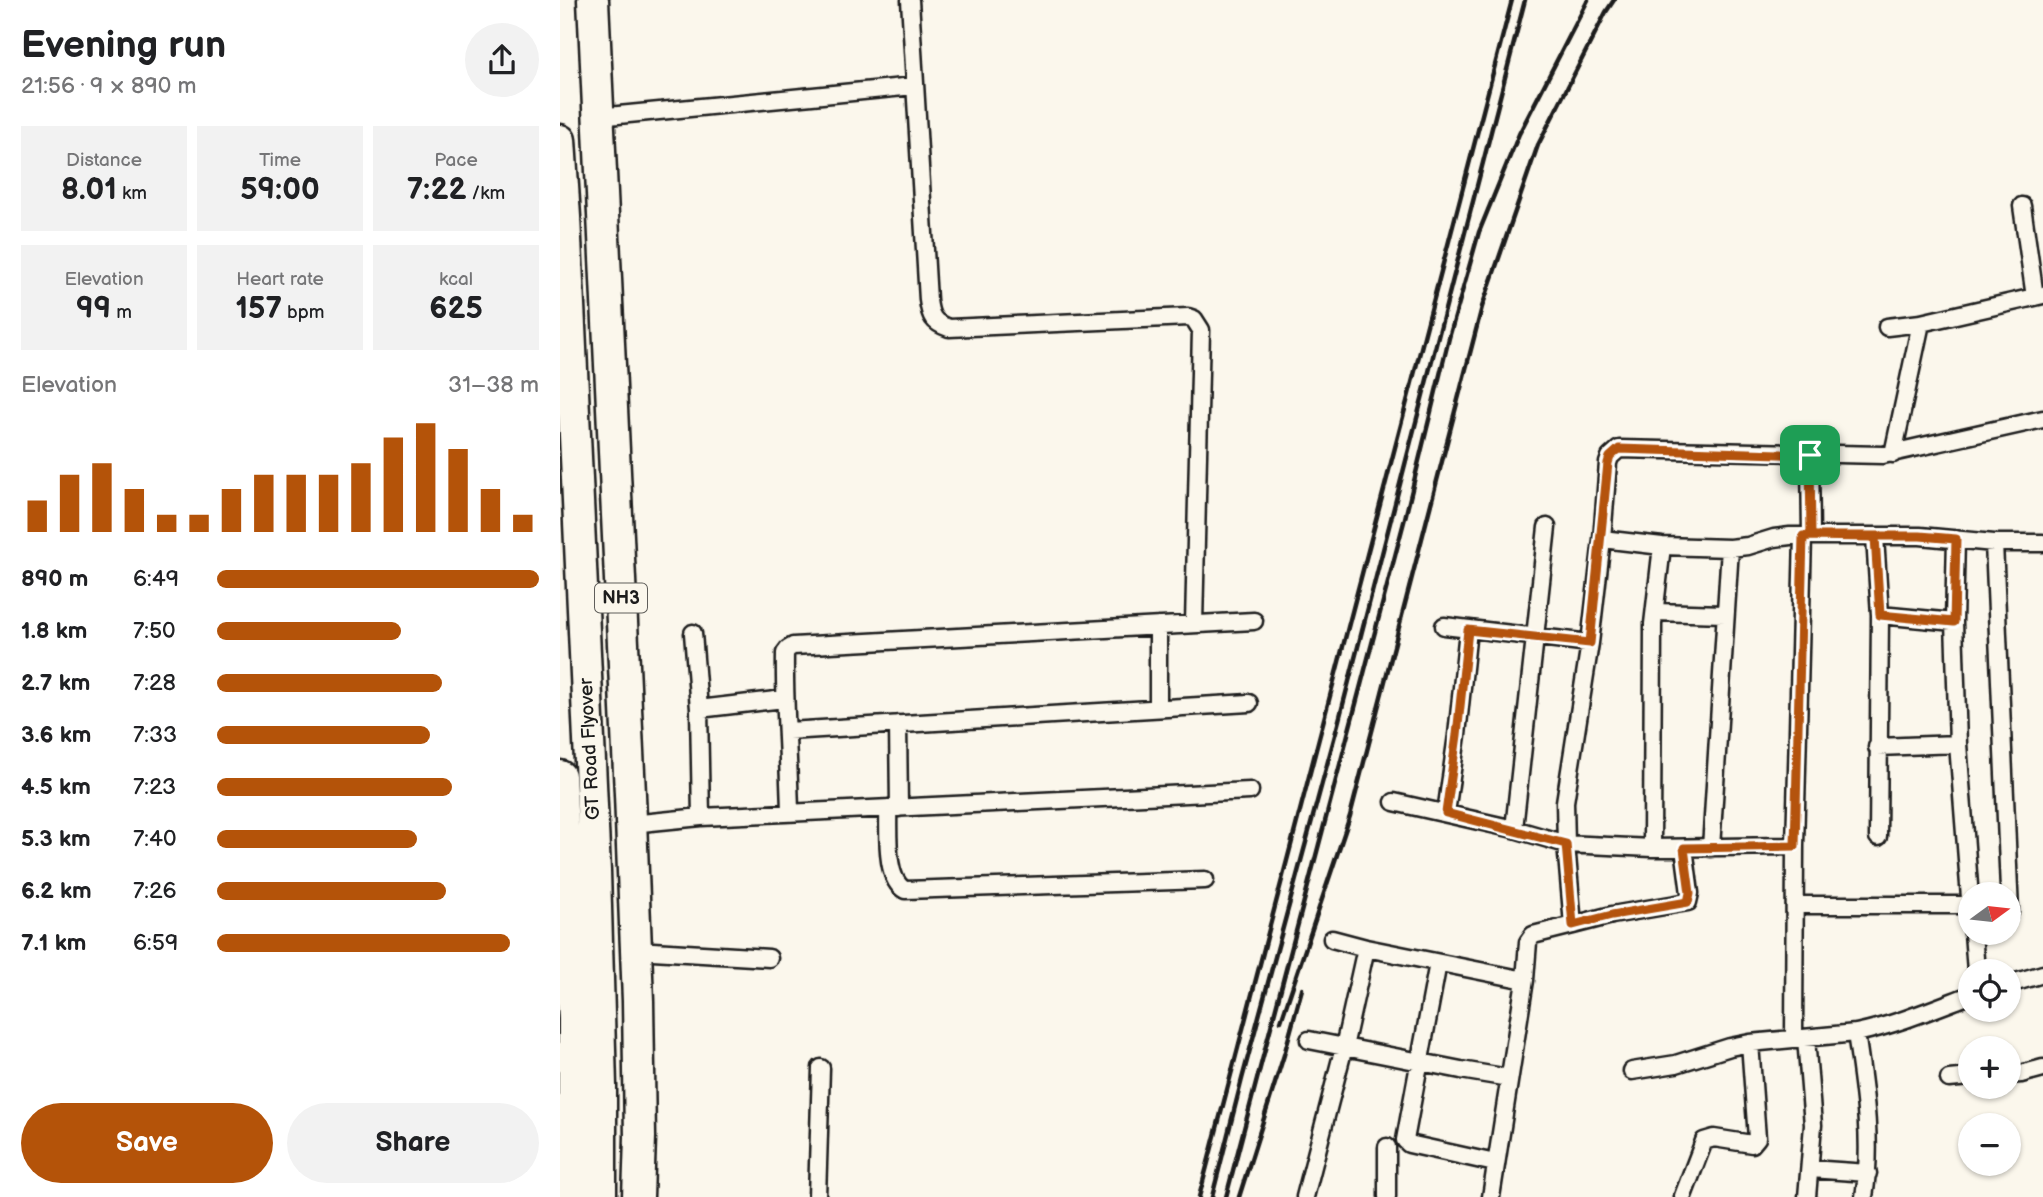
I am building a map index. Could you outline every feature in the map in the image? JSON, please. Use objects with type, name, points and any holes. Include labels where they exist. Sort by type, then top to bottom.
[{"type":"highway","name":"NH3","points":[[593,0],[636,950],[640,1137],[638,1197]]},
{"type":"highway","name":"GT Road Flyover","points":[[560,140],[596,871],[601,1197]]},
{"type":"highway","points":[[565,217],[608,315]]},
{"type":"highway","name":"GT Road Flyover","points":[[560,776],[574,1019],[574,1197]]},
{"type":"street","points":[[910,0],[928,300],[930,314],[936,323],[949,328],[1188,317],[1199,325],[1194,624]]},
{"type":"street","points":[[598,117],[914,86]]},
{"type":"street","points":[[1887,327],[1921,323],[2039,296],[2022,206]]},
{"type":"street","points":[[1893,454],[1921,323]]},
{"type":"street","points":[[1573,925],[1565,803],[1590,643],[1610,457],[1619,449],[1810,455],[1893,454],[2043,419]]},
{"type":"street","points":[[1807,1197],[1813,1125],[1800,1038],[1795,846],[1810,455]]},
{"type":"street","points":[[1514,829],[1547,527]]},
{"type":"street","points":[[1602,539],[1662,546],[1730,548],[1748,547],[1774,538],[1807,536],[1920,536],[1994,543],[2043,543]]},
{"type":"street","points":[[1875,537],[1880,615],[1878,837]]},
{"type":"street","points":[[1956,539],[1954,622],[1958,744],[1969,882]]},
{"type":"street","points":[[1994,543],[2009,882]]},
{"type":"street","points":[[1651,848],[1655,611],[1662,546]]},
{"type":"street","points":[[1711,848],[1730,548]]},
{"type":"street","points":[[1655,611],[1725,614]]},
{"type":"street","points":[[1880,615],[1954,622]]},
{"type":"street","points":[[790,813],[788,732],[784,699],[785,653],[793,646],[1254,621]]},
{"type":"street","points":[[1158,626],[1158,708]]},
{"type":"street","points":[[1444,626],[1590,643]]},
{"type":"street","points":[[1446,813],[1468,630]]},
{"type":"street","points":[[693,633],[699,709],[701,817]]},
{"type":"street","points":[[699,709],[784,699]]},
{"type":"street","points":[[788,732],[1249,703]]},
{"type":"street","points":[[898,724],[892,874],[898,887],[905,890],[1205,880]]},
{"type":"street","points":[[1877,747],[1958,744]]},
{"type":"street","points":[[631,824],[701,817],[1250,791]]},
{"type":"street","points":[[1394,802],[1514,829],[1566,844],[1651,848],[1795,846]]},
{"type":"street","points":[[1490,1197],[1530,937],[1612,915],[1688,902],[1690,893],[1684,848]]},
{"type":"street","points":[[1796,905],[1958,905]]},
{"type":"street","points":[[1332,939],[1525,980]]},
{"type":"street","points":[[1305,1197],[1344,1047],[1366,948]]},
{"type":"street","points":[[636,950],[769,958]]},
{"type":"street","points":[[1438,963],[1405,1140],[1409,1144],[1495,1163]]},
{"type":"street","points":[[2021,980],[2043,974]]},
{"type":"street","points":[[1632,1071],[1676,1064],[1750,1043],[1856,1033],[1892,1025],[1958,1000]]},
{"type":"street","points":[[1856,1033],[1868,1129],[1868,1173],[1864,1197]]},
{"type":"street","points":[[1309,1040],[1509,1078]]},
{"type":"street","points":[[1683,1196],[1704,1141],[1714,1138],[1752,1144],[1756,1141],[1750,1043]]},
{"type":"street","points":[[817,1197],[821,1068]]},
{"type":"street","points":[[2021,1074],[2043,1068]]},
{"type":"street","points":[[1949,1079],[1958,1078]]},
{"type":"street","points":[[1387,1147],[1387,1197]]},
{"type":"street","points":[[1810,1169],[1868,1173]]},
{"type":"railway","points":[[1199,1197],[1512,0]]},
{"type":"railway","points":[[1212,1197],[1338,724],[1525,0]]},
{"type":"railway","points":[[1226,1197],[1405,518],[1449,338],[1479,232],[1519,134],[1588,0]]},
{"type":"railway","points":[[1281,1021],[1350,816],[1482,307],[1538,145],[1614,0]]},
{"type":"railway","points":[[1239,1197],[1302,989]]},
{"type":"route","points":[[1619,449],[1810,455],[1811,536],[1920,536],[1956,539],[1954,622],[1880,615],[1875,537],[1803,536],[1795,846],[1684,848],[1690,893],[1688,902],[1612,915],[1573,925],[1566,844],[1446,813],[1468,630],[1590,643],[1608,463],[1610,457],[1619,449]]}]
